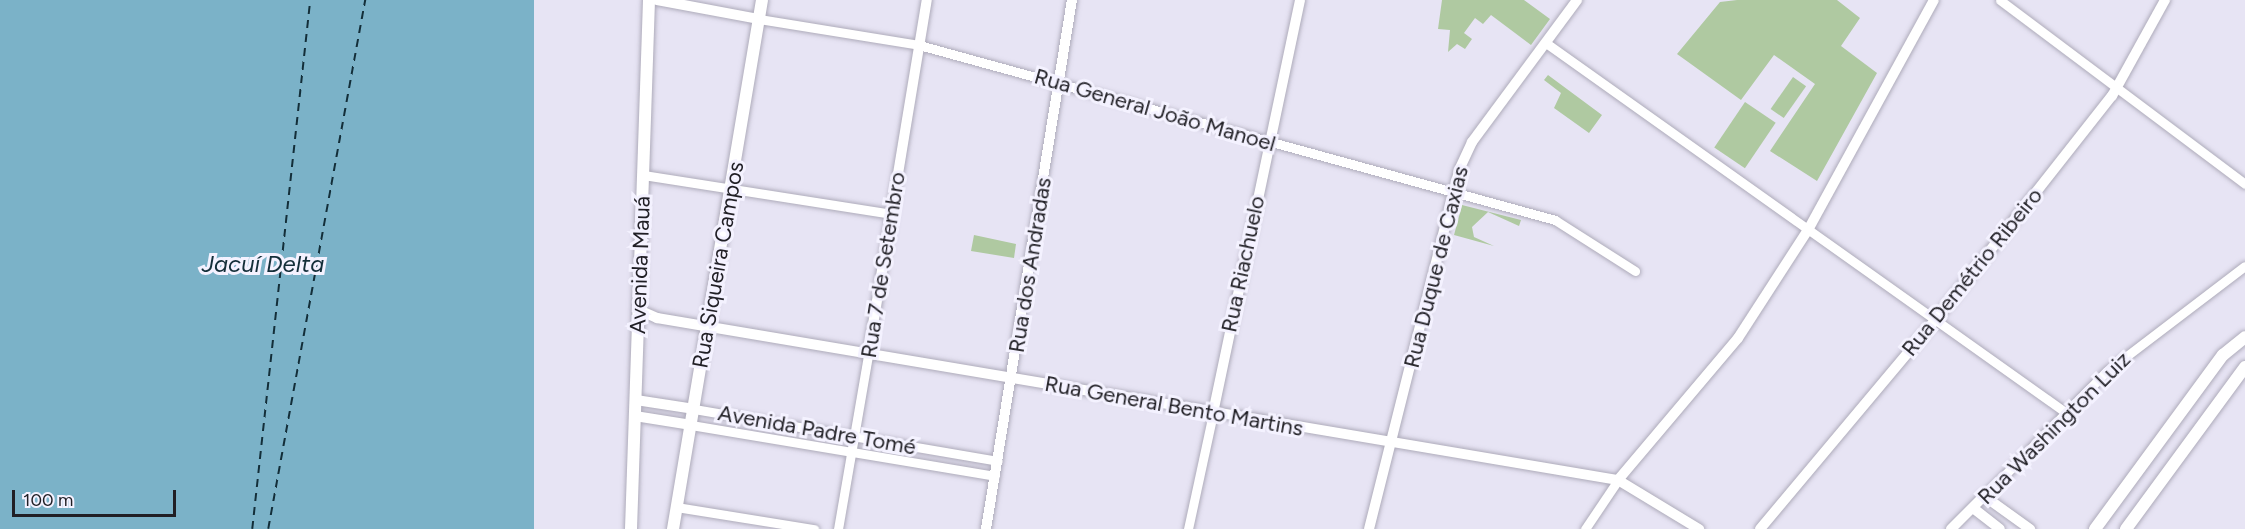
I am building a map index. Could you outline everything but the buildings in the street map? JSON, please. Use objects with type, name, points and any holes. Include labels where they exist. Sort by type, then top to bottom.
[{"type":"main road","name":"Avenida Mauá","points":[[631,529],[649,0]]},
{"type":"main road","name":"Rua Siqueira Campos","points":[[673,529],[762,0]]},
{"type":"main road","points":[[2095,529],[2223,355],[2245,337]]},
{"type":"main road","points":[[2126,529],[2245,367]]},
{"type":"street","name":"Rua General João Manoel","points":[[657,0],[920,45],[1059,81],[1269,142],[1555,220],[1635,272]]},
{"type":"street","name":"Rua 7 de Setembro","points":[[838,529],[927,0]]},
{"type":"street","name":"Rua dos Andradas","points":[[986,529],[1072,0]]},
{"type":"street","name":"Rua Riachuelo","points":[[1188,529],[1300,0]]},
{"type":"street","name":"Rua Duque de Caxias","points":[[1369,529],[1453,193],[1472,142],[1577,0]]},
{"type":"street","points":[[1585,529],[1650,436],[1718,369],[1808,230],[1934,0]]},
{"type":"street","points":[[2000,0],[2245,184]]},
{"type":"street","name":"Rua Demétrio Ribeiro","points":[[1760,529],[1936,318],[2118,87],[2165,0]]},
{"type":"street","points":[[1546,43],[1808,230],[1936,318],[2065,412]]},
{"type":"street","points":[[643,175],[891,214]]},
{"type":"street","name":"Rua Washington Luiz","points":[[1951,529],[2065,412],[2128,353],[2245,266]]},
{"type":"street","name":"Rua General Bento Martins","points":[[639,310],[708,326],[868,355],[1618,480],[1699,529]]},
{"type":"street","name":"Avenida Padre Tomé","points":[[636,399],[998,461]]},
{"type":"street","name":"Avenida Padre Tomé","points":[[635,416],[995,476]]},
{"type":"street","points":[[749,434],[751,418]]},
{"type":"street","points":[[783,440],[785,424]]},
{"type":"street","points":[[922,464],[925,448]]},
{"type":"street","points":[[1984,496],[2030,529]]},
{"type":"street","points":[[676,507],[814,529]]},
{"type":"street","points":[[1973,508],[2000,529]]},
{"type":"green space","points":[[1442,0],[1524,0],[1550,19],[1531,45],[1491,15],[1483,24],[1475,18],[1464,33],[1472,39],[1465,49],[1457,44],[1448,52],[1450,30],[1438,29]]},
{"type":"green space","points":[[1837,0],[1860,18],[1841,46],[1877,73],[1817,181],[1770,151],[1815,84],[1774,55],[1741,100],[1677,54],[1720,2]]},
{"type":"green space","points":[[1548,75],[1602,115],[1589,133],[1554,108],[1561,93],[1544,80]]},
{"type":"green space","points":[[1793,77],[1806,86],[1784,118],[1771,109]]},
{"type":"green space","points":[[1745,102],[1776,123],[1745,168],[1714,148]]},
{"type":"green space","points":[[1462,205],[1521,220],[1519,226],[1488,212],[1472,227],[1474,237],[1494,246],[1454,235]]},
{"type":"green space","points":[[974,235],[1016,244],[1014,258],[971,251]]},
{"type":"water","name":"Jacuí Delta","points":[[0,0],[534,0],[534,529],[0,529]]},
{"type":"ferry route","points":[[252,529],[310,0]]},
{"type":"ferry route","points":[[268,529],[365,0]]}]
